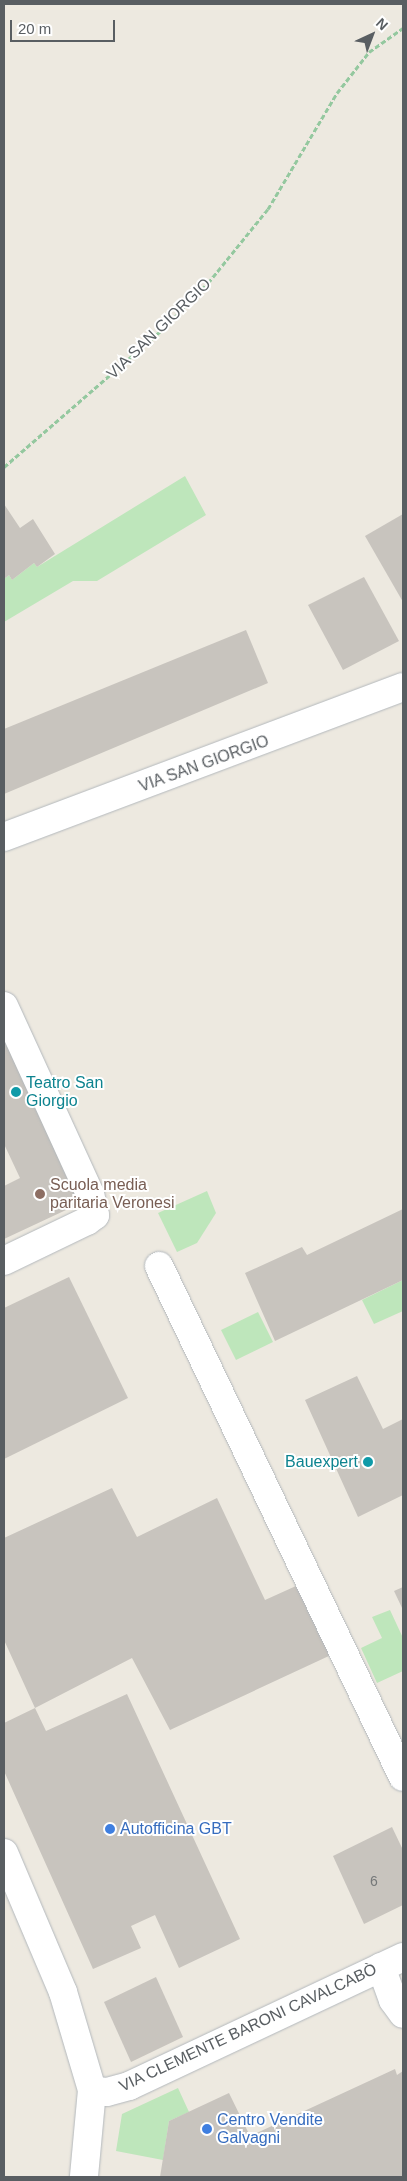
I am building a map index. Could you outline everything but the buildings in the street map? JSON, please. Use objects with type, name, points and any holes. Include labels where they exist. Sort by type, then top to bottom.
[{"type":"street","name":"VIA SAN GIORGIO","points":[[4,837],[403,688]]},
{"type":"street","points":[[4,1006],[90,1194],[95,1215],[87,1221],[4,1261]]},
{"type":"street","points":[[159,1266],[403,1777]]},
{"type":"street","points":[[4,1852],[63,1992],[92,2090],[84,2177]]},
{"type":"street","points":[[392,1962],[393,2000],[403,2014]]},
{"type":"street","name":"VIA CLEMENTE BARONI CAVALCABÒ","points":[[92,2090],[108,2092],[129,2086],[392,1962]]},
{"type":"path","name":"VIA SAN GIORGIO","points":[[4,467],[165,328],[208,283],[268,209],[337,93],[370,52],[403,28]]},
{"type":"green space","points":[[185,476],[206,515],[97,581],[73,581],[4,622],[4,579],[9,575],[12,580],[34,563],[37,567]]},
{"type":"green space","points":[[207,1191],[216,1213],[197,1243],[177,1252],[158,1213]]},
{"type":"green space","points":[[403,1280],[403,1311],[374,1324],[362,1300]]},
{"type":"green space","points":[[258,1312],[273,1342],[236,1360],[221,1330]]},
{"type":"green space","points":[[390,1610],[403,1638],[403,1671],[377,1683],[361,1648],[382,1638],[372,1617]]},
{"type":"green space","points":[[178,2088],[189,2112],[169,2121],[163,2160],[116,2151],[122,2114]]},
{"type":"place","name":"Teatro San Giorgio","points":[[16,1092]]},
{"type":"place","name":"Scuola media paritaria Veronesi","points":[[40,1194]]},
{"type":"place","name":"Bauexpert","points":[[368,1462]]},
{"type":"place","name":"Autofficina GBT","points":[[110,1829]]},
{"type":"place","name":"Centro Vendite Galvagni","points":[[207,2129]]}]
